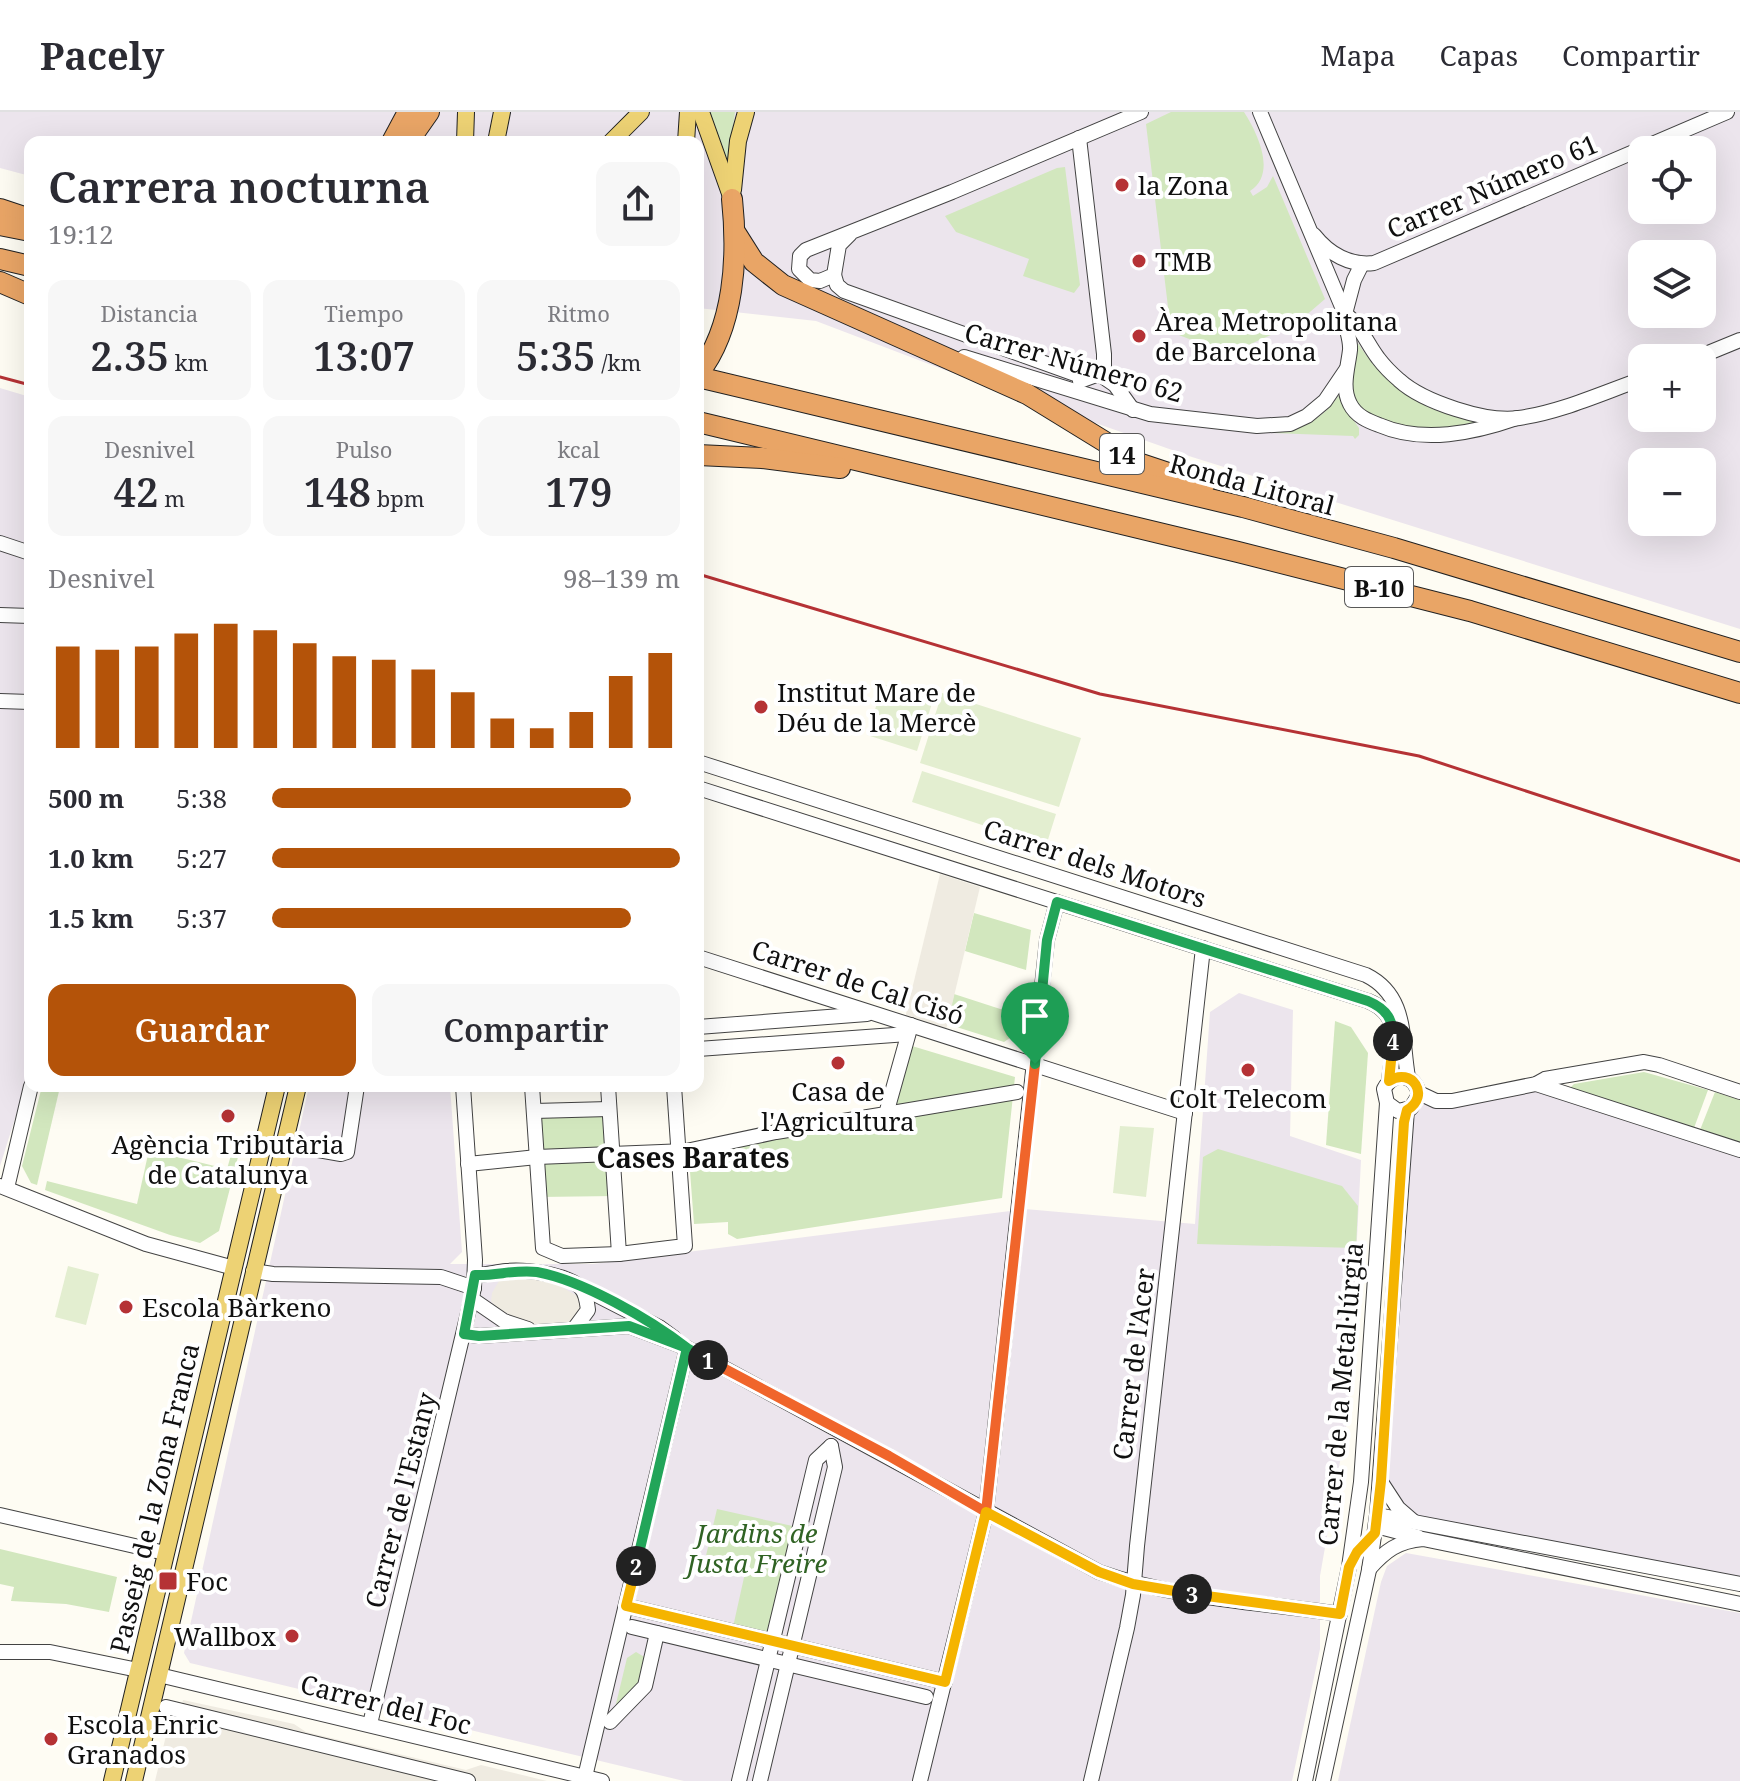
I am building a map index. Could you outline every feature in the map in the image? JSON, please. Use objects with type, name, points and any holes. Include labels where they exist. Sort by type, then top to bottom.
[{"type":"highway","points":[[395,136],[408,112]]},
{"type":"highway","points":[[412,136],[429,112]]},
{"type":"highway","points":[[704,372],[730,293],[735,232],[732,199]]},
{"type":"highway","points":[[0,207],[24,211]]},
{"type":"highway","points":[[0,207],[24,217]]},
{"type":"highway","points":[[0,225],[24,230]]},
{"type":"highway","points":[[735,232],[748,255],[772,278],[867,321]]},
{"type":"highway","points":[[0,259],[24,265]]},
{"type":"highway","points":[[2,282],[24,283]]},
{"type":"highway","points":[[2,282],[24,291]]},
{"type":"highway","name":"14","points":[[867,321],[1027,394],[1141,464],[1394,548]]},
{"type":"highway","name":"Ronda Litoral","points":[[704,377],[1097,471],[1394,548],[1740,652]]},
{"type":"highway","name":"B-10","points":[[704,423],[1470,611],[1740,693]]},
{"type":"highway","points":[[704,455],[821,465],[1013,499]]},
{"type":"highway","points":[[704,466],[722,455]]},
{"type":"main road","points":[[465,136],[466,112]]},
{"type":"main road","points":[[498,136],[502,112]]},
{"type":"main road","points":[[617,136],[641,112]]},
{"type":"main road","points":[[686,136],[688,112]]},
{"type":"main road","points":[[701,112],[732,199]]},
{"type":"main road","points":[[732,199],[738,141],[746,112]]},
{"type":"main road","name":"Passeig de la Zona Franca","points":[[112,1781],[276,1092]]},
{"type":"main road","name":"Passeig de la Zona Franca","points":[[134,1781],[297,1092]]},
{"type":"main road","points":[[234,1268],[253,1271]]},
{"type":"main road","points":[[138,1670],[159,1675]]},
{"type":"street","points":[[834,275],[820,281],[810,280],[799,269],[800,256],[826,241],[850,234],[1141,112]]},
{"type":"street","points":[[1260,112],[1345,314],[1352,319],[1378,359],[1415,392],[1452,407],[1488,416],[1517,418]]},
{"type":"street","name":"Carrer Número 61","points":[[1305,222],[1329,250],[1357,264],[1374,263],[1727,112]]},
{"type":"street","points":[[1074,392],[1075,386],[1104,366],[1079,138]]},
{"type":"street","points":[[850,234],[839,245],[834,261],[837,285],[844,291],[1115,385],[1133,410]]},
{"type":"street","name":"Carrer Número 61","points":[[1345,314],[1354,280],[1362,264]]},
{"type":"street","points":[[1345,314],[1351,347],[1345,388],[1351,406],[1366,420],[1407,434],[1438,436],[1495,426],[1628,384]]},
{"type":"street","name":"Carrer Número 62","points":[[867,321],[917,341],[1133,410],[1242,425],[1290,424],[1316,410],[1346,370]]},
{"type":"street","points":[[1716,350],[1740,340]]},
{"type":"street","points":[[0,543],[24,551]]},
{"type":"street","points":[[0,615],[24,616]]},
{"type":"street","points":[[0,701],[24,702]]},
{"type":"street","name":"Carrer dels Motors","points":[[704,764],[1366,975],[1382,985],[1398,1007],[1408,1077]]},
{"type":"street","name":"Carrer dels Motors","points":[[704,790],[1378,1005],[1389,1015],[1393,1027],[1389,1081]]},
{"type":"street","points":[[920,1781],[986,1512],[1047,940],[1057,902]]},
{"type":"street","name":"Carrer de l'Acer","points":[[1091,1781],[1127,1628],[1133,1584],[1203,948]]},
{"type":"street","name":"Carrer de Cal Cisó","points":[[704,959],[875,1013],[910,1030],[1035,1064],[1185,1113]]},
{"type":"street","points":[[704,1027],[875,1013]]},
{"type":"street","points":[[845,1017],[845,1039]]},
{"type":"street","points":[[769,1023],[769,1044]]},
{"type":"street","points":[[704,1049],[845,1039],[910,1030],[886,1114]]},
{"type":"street","points":[[1419,1093],[1436,1101],[1452,1101],[1536,1084],[1545,1079],[1644,1062],[1740,1092]]},
{"type":"street","points":[[1398,1076],[1408,1077],[1417,1084],[1419,1093],[1415,1105],[1398,1111],[1387,1103],[1384,1089],[1389,1081],[1398,1076]]},
{"type":"street","points":[[1536,1084],[1740,1150]]},
{"type":"street","points":[[29,1092],[4,1187],[146,1244],[234,1268]]},
{"type":"street","points":[[290,1145],[341,1154],[347,1152],[356,1092]]},
{"type":"street","name":"Carrer de l'Estany","points":[[370,1724],[474,1287],[463,1092]]},
{"type":"street","points":[[532,1092],[543,1248],[562,1256],[619,1254],[685,1246],[674,1092]]},
{"type":"street","points":[[608,1092],[619,1254]]},
{"type":"street","points":[[468,1164],[537,1157],[678,1151],[1017,1092]]},
{"type":"street","name":"Carrer de la Metal·lúrgia","points":[[1305,1781],[1349,1567],[1361,1482],[1387,1103]]},
{"type":"street","points":[[534,1111],[609,1109]]},
{"type":"street","name":"Carrer de la Metal·lúrgia","points":[[1323,1781],[1378,1523],[1393,1274],[1407,1110]]},
{"type":"street","points":[[253,1271],[441,1277],[474,1287],[504,1321],[539,1332]]},
{"type":"street","points":[[474,1287],[488,1275],[506,1271],[536,1272],[562,1278],[659,1327],[687,1348]]},
{"type":"street","points":[[574,1329],[588,1310],[581,1287]]},
{"type":"street","points":[[464,1334],[479,1336],[629,1326],[687,1348],[1099,1572],[1133,1584],[1340,1614]]},
{"type":"street","points":[[584,1779],[687,1348]]},
{"type":"street","points":[[739,1781],[816,1460],[831,1446],[835,1467],[760,1781]]},
{"type":"street","points":[[1381,1481],[1398,1508],[1414,1522]]},
{"type":"street","points":[[1361,1482],[1379,1499]]},
{"type":"street","points":[[804,1511],[823,1516]]},
{"type":"street","points":[[0,1515],[165,1553]]},
{"type":"street","points":[[1378,1523],[1414,1522],[1740,1584]]},
{"type":"street","points":[[1349,1567],[1378,1523]]},
{"type":"street","points":[[1378,1523],[1423,1539],[1740,1604]]},
{"type":"street","points":[[1369,1570],[1393,1546],[1423,1539]]},
{"type":"street","points":[[791,1565],[811,1569]]},
{"type":"street","points":[[782,1600],[802,1605]]},
{"type":"street","points":[[626,1606],[945,1682]]},
{"type":"street","points":[[610,1722],[645,1686],[663,1634],[673,1618]]},
{"type":"street","points":[[632,1627],[926,1697]]},
{"type":"street","points":[[716,1647],[721,1629]]},
{"type":"street","points":[[0,1652],[50,1652],[138,1670]]},
{"type":"street","points":[[820,1672],[824,1654]]},
{"type":"street","points":[[875,1685],[879,1667]]},
{"type":"street","name":"Carrer del Foc","points":[[159,1675],[602,1781]]},
{"type":"street","points":[[760,1692],[780,1697]]},
{"type":"street","name":"Carrer del Foc","points":[[166,1707],[468,1781]]},
{"type":"street","points":[[748,1740],[769,1745]]},
{"type":"shaded area","points":[[0,112],[1740,112],[1740,629],[1192,457],[816,321],[704,309],[704,136],[24,136],[24,174],[0,168]]},
{"type":"shaded area","points":[[0,388],[24,395],[24,1090],[0,1166]]},
{"type":"shaded area","points":[[940,874],[980,887],[946,1030],[905,1018]]},
{"type":"shaded area","points":[[1239,993],[1293,1010],[1290,1136],[1361,1160],[1348,1416],[1320,1576],[1320,1649],[1292,1781],[684,1781],[190,1663],[184,1653],[308,1092],[450,1092],[462,1252],[450,1264],[593,1264],[1025,1209],[1195,1224],[1210,1012]]},
{"type":"shaded area","points":[[1536,1084],[1740,1154],[1740,1584],[1414,1522],[1381,1481],[1415,1105]]},
{"type":"shaded area","points":[[520,1277],[553,1282],[579,1297],[584,1308],[575,1321],[561,1324],[534,1324],[513,1317],[495,1306],[491,1301],[492,1293],[499,1281]]},
{"type":"shaded area","points":[[1406,1553],[1740,1613],[1740,1781],[1338,1781],[1381,1582],[1387,1566]]},
{"type":"shaded area","points":[[183,1700],[294,1724],[306,1732],[466,1770],[481,1765],[547,1781],[155,1781],[172,1711],[180,1712]]},
{"type":"green space","points":[[707,112],[735,112],[729,161],[726,162]]},
{"type":"green space","points":[[1171,112],[1244,112],[1255,131],[1264,164],[1258,184],[1250,191],[1253,196],[1267,187],[1273,176],[1325,299],[1296,324],[1228,354],[1171,332],[1146,124]]},
{"type":"green space","points":[[1065,167],[1080,285],[1074,293],[1023,276],[1029,259],[956,232],[945,216],[1057,168]]},
{"type":"green space","points":[[1358,343],[1383,375],[1403,392],[1426,406],[1479,424],[1411,430],[1392,425],[1364,410],[1352,395],[1350,386]]},
{"type":"green space","points":[[1341,392],[1347,411],[1359,428],[1355,439],[1353,436],[1272,433],[1303,425],[1319,417]]},
{"type":"green space","points":[[883,684],[933,700],[917,751],[867,735]]},
{"type":"green space","points":[[942,693],[1081,738],[1059,807],[920,763]]},
{"type":"green space","points":[[922,771],[1056,814],[1046,846],[912,802]]},
{"type":"green space","points":[[974,913],[1031,930],[1026,970],[965,951]]},
{"type":"green space","points":[[954,994],[1022,1016],[1020,1031],[1004,1042],[947,1024]]},
{"type":"green space","points":[[1335,1021],[1351,1027],[1368,1053],[1361,1154],[1326,1145]]},
{"type":"green space","points":[[912,1046],[1015,1077],[1002,1198],[737,1239],[728,1234],[728,1222],[694,1224],[688,1145],[881,1110],[879,1092],[892,1090]]},
{"type":"green space","points":[[1644,1072],[1708,1090],[1694,1128],[1570,1088],[1574,1084]]},
{"type":"green space","points":[[40,1092],[59,1092],[37,1185],[31,1183],[22,1166]]},
{"type":"green space","points":[[1715,1092],[1740,1100],[1740,1143],[1700,1130]]},
{"type":"green space","points":[[609,1113],[615,1196],[540,1197],[534,1117]]},
{"type":"green space","points":[[1120,1126],[1154,1128],[1146,1197],[1113,1193]]},
{"type":"green space","points":[[1218,1149],[1342,1186],[1358,1206],[1356,1248],[1197,1244],[1203,1157]]},
{"type":"green space","points":[[149,1150],[227,1169],[231,1155],[238,1157],[219,1231],[200,1243],[45,1190],[47,1181],[137,1204]]},
{"type":"green space","points":[[68,1266],[99,1274],[86,1325],[55,1317]]},
{"type":"green space","name":"Jardins de Justa Freire","points":[[717,1509],[797,1527],[771,1636],[733,1627],[745,1573],[704,1564]]},
{"type":"green space","points":[[0,1549],[117,1577],[109,1612],[66,1604],[11,1601],[14,1587],[0,1584]]},
{"type":"green space","points":[[636,1652],[646,1658],[643,1682],[615,1708],[627,1658]]},
{"type":"railway","points":[[0,377],[24,383]]},
{"type":"railway","points":[[704,576],[1100,694],[1419,756],[1740,861]]},
{"type":"place","name":"la Zona","points":[[1122,185]]},
{"type":"place","name":"TMB","points":[[1139,261]]},
{"type":"place","name":"Àrea Metropolitana de Barcelona","points":[[1139,336]]},
{"type":"place","name":"Institut Mare de Déu de la Mercè","points":[[761,707]]},
{"type":"place","name":"Casa de l'Agricultura","points":[[838,1063]]},
{"type":"place","name":"Colt Telecom","points":[[1248,1070]]},
{"type":"place","name":"Agència Tributària de Catalunya","points":[[228,1116]]},
{"type":"place","name":"Escola Bàrkeno","points":[[126,1307]]},
{"type":"place","name":"Foc","points":[[168,1581]]},
{"type":"place","name":"Wallbox","points":[[292,1636]]},
{"type":"place","name":"Escola Enric Granados","points":[[51,1739]]},
{"type":"district","name":"Cases Barates","points":[[693,1157]]},
{"type":"route","points":[[1035,1064],[986,1512],[889,1456],[687,1348],[629,1326],[479,1336],[464,1334],[475,1275],[506,1271],[536,1272],[562,1278],[659,1327],[687,1348],[626,1606],[945,1682],[986,1512],[1099,1572],[1133,1584],[1340,1614],[1349,1567],[1357,1552],[1375,1533],[1404,1122],[1407,1110],[1415,1105],[1419,1095],[1417,1084],[1408,1077],[1398,1076],[1389,1081],[1393,1035],[1389,1015],[1368,1001],[1057,902],[1047,940],[1035,1064]]}]
